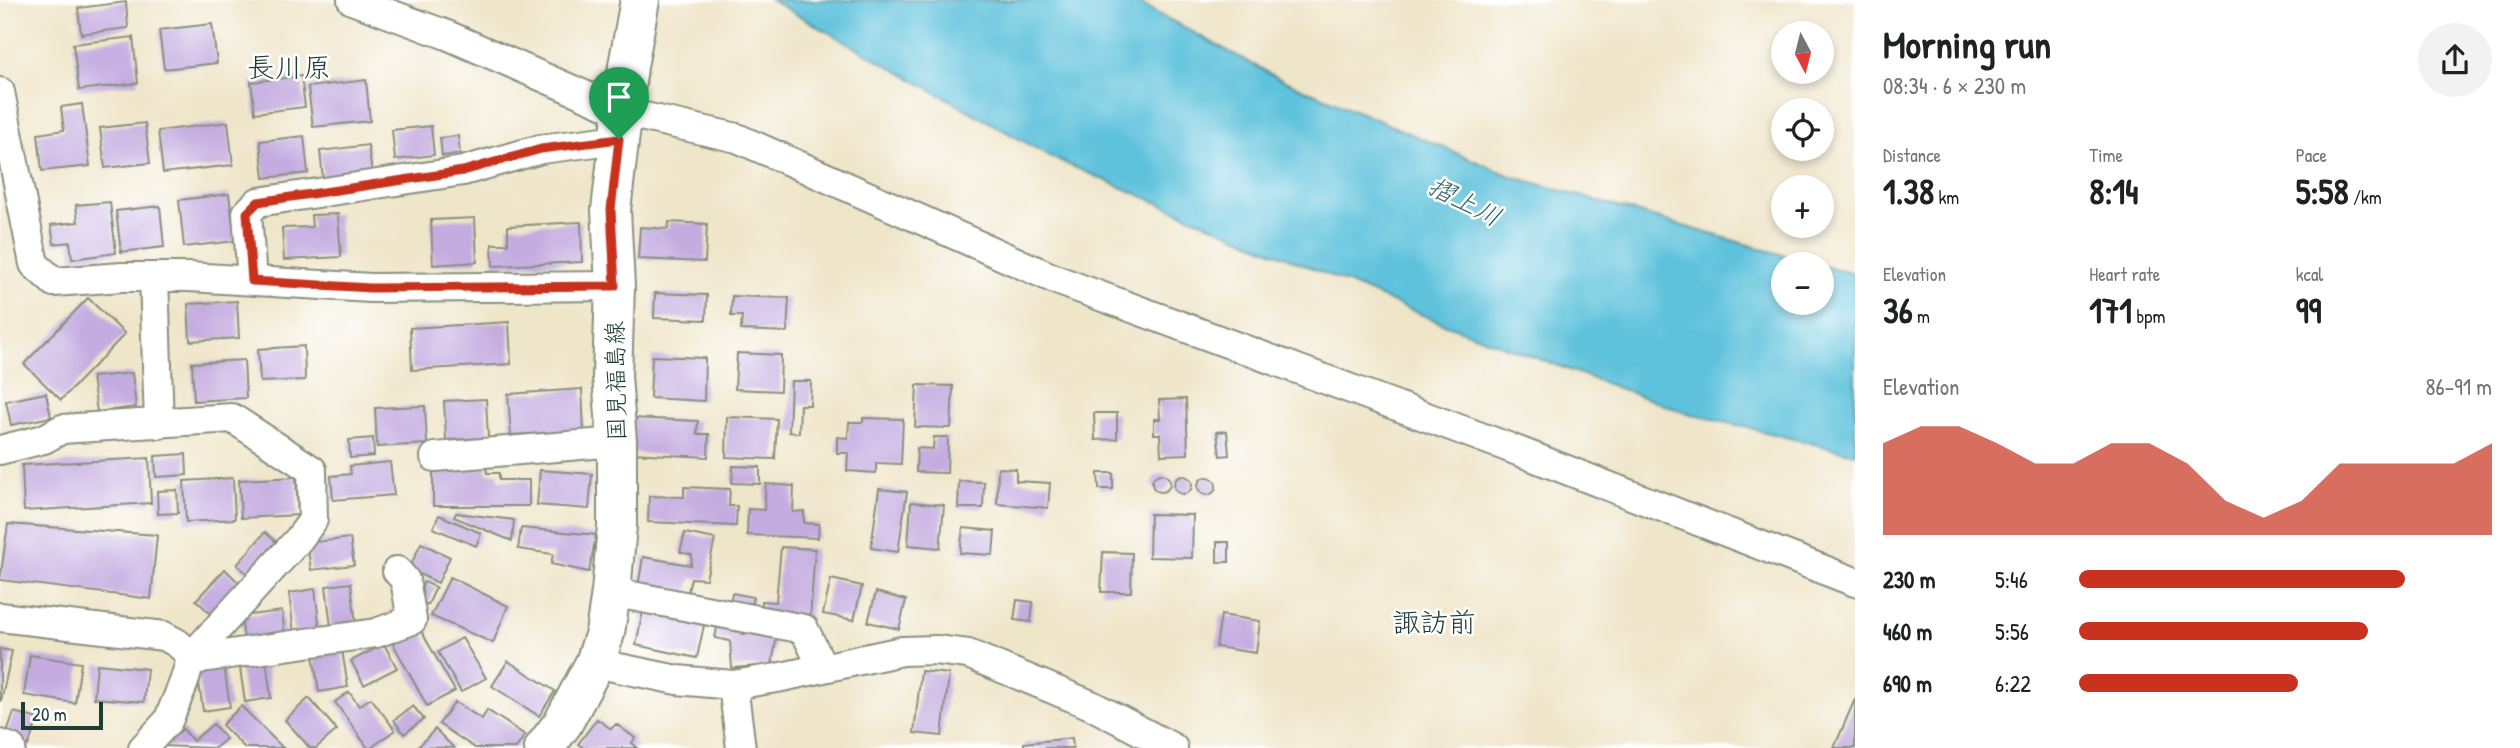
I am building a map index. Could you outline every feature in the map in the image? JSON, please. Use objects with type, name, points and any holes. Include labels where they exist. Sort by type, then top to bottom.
[{"type":"main road","name":"国見福島線","points":[[544,748],[563,723],[595,663],[605,633],[611,592],[617,526],[617,442],[612,376],[615,286],[611,210],[628,66],[640,0]]},
{"type":"street","points":[[352,0],[447,34],[621,126]]},
{"type":"street","points":[[0,92],[34,264],[54,282],[154,277],[371,288],[615,286]]},
{"type":"street","points":[[252,281],[247,213],[258,202],[463,171],[621,126],[737,138],[1056,280],[1505,446],[1855,582]]},
{"type":"street","points":[[154,277],[159,424]]},
{"type":"street","points":[[0,450],[44,439],[62,429],[232,418],[312,470],[313,520],[191,659],[168,721],[143,748]]},
{"type":"street","points":[[435,457],[617,442]]},
{"type":"street","points":[[191,659],[376,633],[412,620],[405,580],[397,571]]},
{"type":"street","points":[[611,592],[804,629],[823,668]]},
{"type":"street","points":[[0,617],[164,636],[177,643],[191,659]]},
{"type":"street","points":[[595,663],[677,680],[733,685],[902,651],[936,650],[968,654],[1091,705],[1173,748]]},
{"type":"street","points":[[733,685],[741,748]]},
{"type":"street","points":[[0,744],[11,748]]},
{"type":"water","name":"摺上川","points":[[771,0],[1133,0],[1280,79],[1511,176],[1773,252],[1771,315],[1834,315],[1834,269],[1855,274],[1855,454],[1684,412],[1444,324],[1055,159]]},
{"type":"building","points":[[126,2],[128,28],[81,34],[78,8]]},
{"type":"building","points":[[212,24],[217,63],[164,69],[159,30]]},
{"type":"building","points":[[133,37],[138,83],[79,90],[73,44]]},
{"type":"building","points":[[301,76],[305,107],[255,113],[251,82]]},
{"type":"building","points":[[366,80],[370,121],[313,127],[308,87]]},
{"type":"building","points":[[82,104],[90,166],[42,171],[38,134],[64,130],[61,107]]},
{"type":"building","points":[[228,122],[233,165],[163,173],[158,131]]},
{"type":"building","points":[[145,123],[150,163],[105,168],[100,128]]},
{"type":"building","points":[[431,126],[434,155],[395,160],[392,130]]},
{"type":"building","points":[[304,136],[308,173],[264,178],[260,141]]},
{"type":"building","points":[[458,136],[460,154],[442,156],[440,138]]},
{"type":"building","points":[[368,145],[372,173],[323,179],[320,151]]},
{"type":"building","points":[[229,194],[235,241],[184,247],[179,200]]},
{"type":"building","points":[[110,202],[116,253],[72,259],[70,242],[54,244],[51,225],[78,222],[76,205]]},
{"type":"building","points":[[160,206],[164,247],[121,252],[116,211]]},
{"type":"building","points":[[338,214],[341,257],[284,260],[282,228],[312,227],[311,215]]},
{"type":"building","points":[[475,218],[477,262],[433,265],[431,220]]},
{"type":"building","points":[[581,222],[582,262],[493,266],[492,244],[508,244],[508,226]]},
{"type":"building","points":[[669,222],[707,224],[705,262],[638,259],[640,227],[668,229]]},
{"type":"building","points":[[655,293],[707,295],[706,320],[654,318]]},
{"type":"building","points":[[732,296],[789,298],[787,332],[741,330],[742,316],[731,316]]},
{"type":"building","points":[[88,298],[125,334],[61,400],[24,364]]},
{"type":"building","points":[[237,301],[239,338],[190,341],[188,304]]},
{"type":"building","points":[[509,322],[511,364],[412,370],[410,328]]},
{"type":"building","points":[[304,346],[305,380],[260,382],[258,349]]},
{"type":"building","points":[[737,353],[781,355],[780,391],[735,389]]},
{"type":"building","points":[[652,356],[705,358],[704,401],[650,398]]},
{"type":"building","points":[[244,360],[246,398],[194,401],[192,363]]},
{"type":"building","points":[[132,373],[136,407],[97,412],[92,377]]},
{"type":"building","points":[[791,381],[811,381],[810,405],[800,405],[799,433],[789,432]]},
{"type":"building","points":[[917,385],[953,386],[951,428],[915,427]]},
{"type":"building","points":[[582,389],[584,431],[511,435],[508,394]]},
{"type":"building","points":[[46,393],[51,417],[11,425],[6,401]]},
{"type":"building","points":[[486,399],[488,438],[446,440],[444,401]]},
{"type":"building","points":[[1186,399],[1188,454],[1161,455],[1160,434],[1154,434],[1154,419],[1160,419],[1159,400]]},
{"type":"building","points":[[425,406],[427,444],[377,447],[375,408]]},
{"type":"building","points":[[1094,413],[1117,413],[1117,439],[1095,440]]},
{"type":"building","points":[[727,417],[777,419],[775,459],[726,457]]},
{"type":"building","points":[[631,418],[698,421],[697,434],[709,434],[708,457],[630,453]]},
{"type":"building","points":[[863,418],[903,419],[901,464],[876,463],[876,473],[847,471],[848,453],[837,453],[837,437],[848,438],[849,422],[863,422]]},
{"type":"building","points":[[1227,431],[1229,455],[1220,456],[1217,432]]},
{"type":"building","points":[[934,437],[948,437],[947,473],[916,472],[917,448],[933,449]]},
{"type":"building","points":[[373,438],[374,456],[350,458],[349,440]]},
{"type":"building","points":[[186,454],[187,475],[156,477],[155,456]]},
{"type":"building","points":[[149,458],[151,503],[24,511],[22,465]]},
{"type":"building","points":[[390,462],[394,495],[333,500],[331,476],[351,474],[350,466]]},
{"type":"building","points":[[433,465],[486,465],[487,473],[499,473],[499,480],[529,480],[529,506],[433,506]]},
{"type":"building","points":[[733,466],[760,467],[760,484],[732,483]]},
{"type":"building","points":[[998,468],[1016,469],[1016,481],[1050,483],[1048,508],[997,504]]},
{"type":"building","points":[[540,470],[592,474],[589,509],[537,505]]},
{"type":"building","points":[[1098,473],[1113,473],[1113,489],[1099,489]]},
{"type":"building","points":[[1161,474],[1167,477],[1170,483],[1167,489],[1161,492],[1155,489],[1152,483],[1155,477]]},
{"type":"building","points":[[1183,476],[1189,479],[1192,485],[1189,491],[1183,494],[1177,491],[1174,485],[1177,479]]},
{"type":"building","points":[[296,477],[298,515],[241,518],[239,480]]},
{"type":"building","points":[[1207,477],[1213,480],[1216,486],[1213,492],[1207,495],[1201,492],[1198,486],[1201,480]]},
{"type":"building","points":[[233,478],[235,519],[186,522],[184,481]]},
{"type":"building","points":[[959,481],[984,482],[983,508],[958,508]]},
{"type":"building","points":[[766,484],[794,486],[793,512],[804,511],[804,523],[819,524],[818,538],[747,535],[748,509],[764,510]]},
{"type":"building","points":[[684,487],[730,489],[729,506],[737,506],[736,526],[648,522],[649,496],[684,497]]},
{"type":"building","points":[[879,489],[907,492],[898,552],[871,548]]},
{"type":"building","points":[[177,490],[178,513],[158,514],[157,491]]},
{"type":"building","points":[[911,502],[944,505],[940,548],[908,545]]},
{"type":"building","points":[[456,513],[514,520],[512,541],[454,517]]},
{"type":"building","points":[[1150,514],[1193,515],[1192,558],[1149,557]]},
{"type":"building","points":[[439,515],[481,533],[476,546],[433,528]]},
{"type":"building","points":[[8,524],[157,535],[151,599],[0,580]]},
{"type":"building","points":[[521,528],[596,535],[589,572],[551,564],[553,554],[518,549]]},
{"type":"building","points":[[963,528],[995,531],[993,555],[960,553]]},
{"type":"building","points":[[265,532],[284,549],[256,581],[237,565]]},
{"type":"building","points":[[685,533],[715,539],[706,579],[691,578],[687,596],[638,587],[643,557],[691,565],[692,555],[680,552]]},
{"type":"building","points":[[350,538],[354,565],[311,570],[307,543]]},
{"type":"building","points":[[1217,542],[1229,542],[1229,562],[1217,562]]},
{"type":"building","points":[[421,543],[450,557],[438,583],[409,569]]},
{"type":"building","points":[[781,547],[815,549],[810,619],[761,616],[762,601],[776,602]]},
{"type":"building","points":[[1103,552],[1132,553],[1131,592],[1101,592]]},
{"type":"building","points":[[225,569],[243,587],[214,617],[196,600]]},
{"type":"building","points":[[450,577],[508,606],[493,643],[431,616]]},
{"type":"building","points":[[831,579],[862,586],[854,620],[823,614]]},
{"type":"building","points":[[424,582],[436,587],[428,605],[416,600]]},
{"type":"building","points":[[351,583],[356,624],[331,627],[326,586]]},
{"type":"building","points":[[315,589],[320,631],[294,634],[289,593]]},
{"type":"building","points":[[876,592],[906,600],[899,629],[868,622]]},
{"type":"building","points":[[732,593],[753,597],[750,611],[729,607]]},
{"type":"building","points":[[1017,600],[1033,602],[1031,622],[1014,620]]},
{"type":"building","points":[[282,611],[285,636],[244,641],[241,616]]},
{"type":"building","points":[[643,611],[704,625],[697,658],[636,645]]},
{"type":"building","points":[[1221,615],[1260,621],[1256,653],[1216,647]]},
{"type":"building","points":[[718,623],[744,629],[743,634],[777,634],[772,665],[732,668],[730,641],[715,638]]},
{"type":"building","points":[[419,627],[455,691],[427,706],[392,642]]},
{"type":"building","points":[[462,638],[486,678],[461,692],[438,652]]},
{"type":"building","points":[[384,644],[397,668],[364,685],[351,661]]},
{"type":"building","points":[[0,649],[12,651],[1,701],[0,701]]},
{"type":"building","points":[[342,650],[348,687],[319,692],[313,655]]},
{"type":"building","points":[[30,655],[81,663],[75,703],[24,695]]},
{"type":"building","points":[[266,659],[271,698],[245,702],[239,662]]},
{"type":"building","points":[[508,661],[555,691],[539,716],[492,686]]},
{"type":"building","points":[[97,664],[147,669],[144,702],[94,698]]},
{"type":"building","points":[[224,666],[230,707],[203,711],[197,669]]},
{"type":"building","points":[[921,671],[949,674],[942,736],[914,733]]},
{"type":"building","points":[[349,692],[359,706],[371,698],[395,730],[371,748],[368,748],[335,702]]},
{"type":"building","points":[[309,698],[337,730],[316,748],[310,748],[285,720]]},
{"type":"building","points":[[1855,699],[1855,748],[1834,748]]},
{"type":"building","points":[[455,702],[482,719],[487,710],[525,735],[516,748],[475,748],[439,724]]},
{"type":"building","points":[[241,706],[283,748],[245,748],[222,725]]},
{"type":"building","points":[[413,706],[424,719],[404,734],[394,720]]},
{"type":"building","points":[[14,712],[38,719],[28,746],[5,738]]},
{"type":"building","points":[[597,719],[611,729],[616,724],[635,738],[632,743],[638,748],[584,748],[578,744]]},
{"type":"building","points":[[213,724],[226,739],[215,748],[162,746],[183,729],[193,741]]},
{"type":"building","points":[[435,729],[454,748],[418,747]]},
{"type":"building","points":[[1072,738],[1073,748],[1024,748],[1024,743]]},
{"type":"district","name":"長川原","points":[[289,67]]},
{"type":"district","name":"諏訪前","points":[[1434,622]]},
{"type":"route","points":[[619,139],[611,210],[615,286],[371,288],[252,281],[247,213],[258,202],[463,171],[541,149],[619,139]]}]
